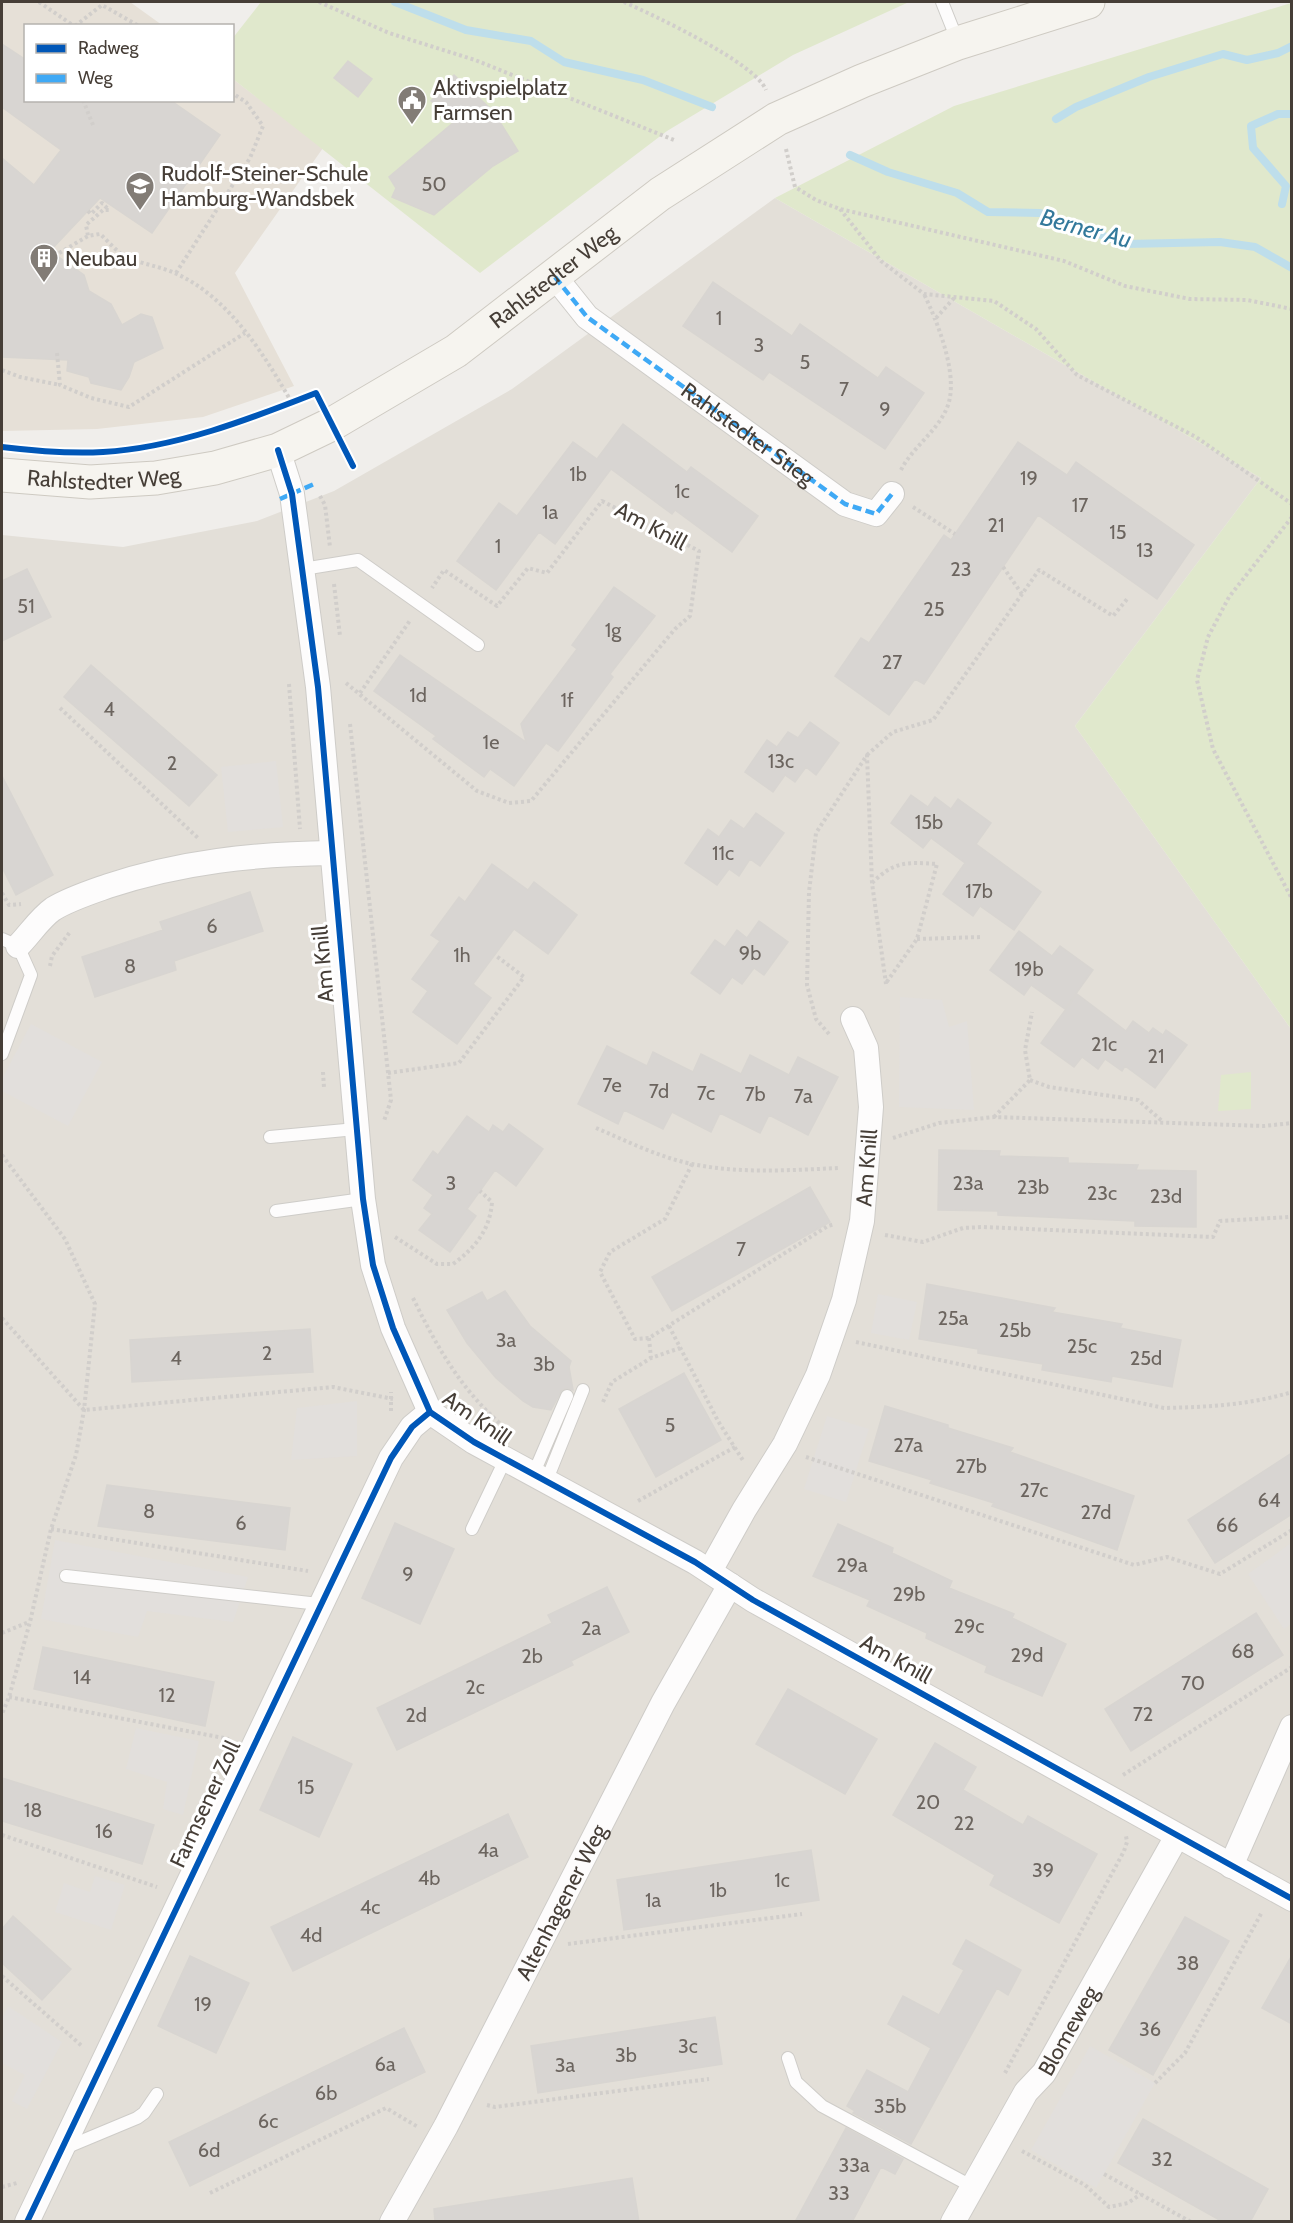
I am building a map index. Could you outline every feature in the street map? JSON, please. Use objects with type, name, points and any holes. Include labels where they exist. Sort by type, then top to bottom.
[{"type":"main road","name":"Rahlstedter Weg","points":[[2,475],[90,482],[156,478],[214,468],[278,450],[332,424],[456,351],[660,194],[777,119],[862,81],[958,43],[1088,2]]},
{"type":"street","name":"Rahlstedter Stieg","points":[[555,277],[587,317],[845,504],[876,513],[892,494]]},
{"type":"street","name":"Am Knill","points":[[278,450],[292,494],[318,687],[356,1128],[363,1199],[373,1264],[393,1328],[430,1412],[505,1460],[710,1572],[1292,1899]]},
{"type":"street","points":[[10,942],[52,909],[93,891],[139,876],[220,859],[265,854],[331,853]]},
{"type":"street","name":"Am Knill","points":[[710,1572],[744,1510],[785,1444],[818,1375],[844,1300],[862,1221],[871,1107],[866,1048],[853,1019]]},
{"type":"street","name":"Farmsener Zoll","points":[[27,2222],[319,1604],[391,1458],[412,1427],[430,1412]]},
{"type":"street","name":"Altenhagener Weg","points":[[392,2222],[446,2126],[663,1703],[730,1585]]},
{"type":"street","points":[[1231,1866],[1292,1727]]},
{"type":"street","name":"Blomeweg","points":[[953,2222],[1026,2092],[1044,2073],[1177,1836]]},
{"type":"lane","points":[[942,2],[958,43]]},
{"type":"lane","points":[[303,569],[358,560],[478,645]]},
{"type":"lane","points":[[2,1054],[31,975],[10,942]]},
{"type":"lane","points":[[270,1137],[356,1128]]},
{"type":"lane","points":[[276,1211],[363,1199]]},
{"type":"lane","points":[[539,1479],[583,1390]]},
{"type":"lane","points":[[539,1479],[543,1452],[567,1396]]},
{"type":"lane","points":[[472,1529],[505,1460]]},
{"type":"lane","points":[[66,1575],[319,1604]]},
{"type":"lane","points":[[788,2058],[796,2082],[822,2106],[973,2187]]},
{"type":"lane","points":[[61,2150],[137,2118],[144,2113],[157,2094]]},
{"type":"path","points":[[39,2],[71,24]]},
{"type":"path","points":[[320,2],[389,33],[475,60],[674,140]]},
{"type":"path","points":[[624,2],[685,30],[752,73],[764,85],[777,119],[795,187],[816,200],[840,209],[1064,261],[1125,286],[1190,299],[1247,300],[1292,309]]},
{"type":"path","points":[[77,24],[102,5],[135,24]]},
{"type":"path","points":[[176,273],[250,158],[262,126],[246,102],[234,94]]},
{"type":"path","points":[[84,102],[93,124]]},
{"type":"path","points":[[88,211],[91,213],[102,203],[109,210],[103,210],[86,225],[88,236]]},
{"type":"path","points":[[840,209],[881,261],[924,294],[936,318],[953,386],[946,411],[902,468],[892,494],[955,534]]},
{"type":"path","points":[[54,256],[88,236],[100,234],[123,256],[176,273],[204,289],[226,309],[278,378],[292,402]]},
{"type":"path","points":[[924,294],[994,301],[1036,330],[1077,375],[1196,437],[1292,504]]},
{"type":"path","points":[[936,318],[955,296]]},
{"type":"path","points":[[2,370],[20,377],[60,385],[91,398],[129,407],[244,333]]},
{"type":"path","points":[[57,353],[60,385]]},
{"type":"path","points":[[320,494],[326,505],[342,648]]},
{"type":"path","points":[[1292,517],[1229,597],[1208,637],[1197,680],[1213,749],[1292,899]]},
{"type":"path","points":[[1003,567],[1022,594]]},
{"type":"path","points":[[831,1036],[816,1019],[807,985],[809,892],[816,833],[867,755],[894,732],[933,720],[1039,570],[1113,616],[1128,598]]},
{"type":"path","points":[[344,671],[347,695]]},
{"type":"path","points":[[60,708],[205,845]]},
{"type":"path","points":[[350,718],[391,1100],[381,1130]]},
{"type":"path","points":[[867,755],[872,883],[886,984],[917,939],[937,864],[906,862],[885,870],[872,883]]},
{"type":"path","points":[[50,968],[52,956],[75,924]]},
{"type":"path","points":[[917,939],[982,937]]},
{"type":"path","points":[[388,1073],[459,1063],[524,977],[495,955]]},
{"type":"path","points":[[1030,1080],[1025,1050],[1032,1012]]},
{"type":"path","points":[[994,1117],[1030,1080]]},
{"type":"path","points":[[1030,1080],[1049,1088],[1138,1100],[1163,1122]]},
{"type":"path","points":[[887,1141],[939,1124],[994,1117],[1264,1126],[1292,1124]]},
{"type":"path","points":[[2,1155],[65,1239],[95,1304],[84,1410],[76,1455],[51,1529],[30,1622],[2,1714]]},
{"type":"path","points":[[651,1358],[649,1338],[635,1339],[600,1272],[610,1252],[665,1218],[692,1164]]},
{"type":"path","points":[[397,1247],[394,1236],[437,1264],[453,1264],[478,1244],[491,1215],[492,1202],[480,1191]]},
{"type":"path","points":[[878,1233],[923,1242],[963,1228],[983,1227],[1213,1237],[1220,1221],[1289,1217]]},
{"type":"path","points":[[411,1293],[438,1349],[463,1386],[516,1436],[543,1452]]},
{"type":"path","points":[[2,1318],[84,1410]]},
{"type":"path","points":[[669,1326],[718,1422],[746,1465]]},
{"type":"path","points":[[847,1340],[1164,1408],[1214,1407],[1257,1402],[1292,1392]]},
{"type":"path","points":[[602,1404],[612,1382],[651,1358],[680,1348]]},
{"type":"path","points":[[84,1410],[333,1387],[391,1398],[430,1412]]},
{"type":"path","points":[[645,1509],[634,1503],[735,1447]]},
{"type":"path","points":[[798,1454],[1134,1565],[1167,1557],[1220,1574],[1292,1530]]},
{"type":"path","points":[[51,1529],[316,1572]]},
{"type":"path","points":[[2,1633],[30,1622]]},
{"type":"path","points":[[1123,1775],[1292,1667]]},
{"type":"path","points":[[9,1697],[236,1740]]},
{"type":"path","points":[[2,1835],[165,1890]]},
{"type":"path","points":[[1002,2080],[1127,1842]]},
{"type":"path","points":[[1155,2083],[1185,2053],[1266,1906]]},
{"type":"path","points":[[560,1945],[802,1914]]},
{"type":"path","points":[[2,1976],[88,2051]]},
{"type":"path","points":[[478,2103],[495,2107],[709,2079]]},
{"type":"path","points":[[210,2193],[386,2108],[422,2130]]},
{"type":"path","points":[[1022,2151],[1085,2185],[1109,2207],[1128,2203],[1141,2194]]},
{"type":"path","points":[[1104,2174],[1191,2222]]},
{"type":"shaded area","name":"Rudolf-Steiner-Schule Hamburg-Wandsbek","points":[[2,2],[130,2],[161,24],[24,24],[24,102],[234,102],[234,80],[323,148],[235,273],[294,386],[203,417],[97,429],[2,431]]},
{"type":"shaded area","points":[[775,198],[1261,478],[1075,726],[1291,1029],[1291,2221],[2,2222],[2,535],[123,547],[257,521],[334,491],[512,389]]},
{"type":"shaded area","points":[[276,761],[283,827],[228,832],[221,767]]},
{"type":"shaded area","points":[[900,997],[942,1000],[949,1027],[967,1021],[974,1110],[899,1107]]},
{"type":"shaded area","points":[[31,1024],[102,1062],[68,1126],[2,1091],[2,1079]]},
{"type":"shaded area","points":[[878,1294],[917,1302],[909,1340],[871,1333]]},
{"type":"shaded area","points":[[357,1401],[357,1456],[291,1460],[297,1408]]},
{"type":"shaded area","points":[[827,1416],[869,1429],[846,1502],[804,1489]]},
{"type":"shaded area","points":[[55,1540],[248,1577],[233,1622],[147,1611],[138,1637],[41,1619]]},
{"type":"shaded area","points":[[1291,1543],[1291,1624],[1284,1629],[1248,1574]]},
{"type":"shaded area","points":[[136,1728],[199,1741],[183,1815],[163,1809],[167,1782],[126,1769]]},
{"type":"shaded area","points":[[95,1876],[125,1885],[111,1930],[55,1912],[64,1883],[90,1892]]},
{"type":"shaded area","points":[[8,2006],[62,2042],[27,2109],[12,2101],[25,2075],[2,2063],[2,2019]]},
{"type":"shaded area","points":[[1090,2046],[1155,2083],[1096,2188],[1031,2150]]},
{"type":"green space","points":[[261,2],[909,2],[793,55],[667,131],[480,273],[234,80],[234,36]]},
{"type":"green space","points":[[1292,3],[1291,1029],[1075,726],[1261,478],[775,198],[954,106]]},
{"type":"green space","points":[[1251,1072],[1251,1109],[1218,1111],[1221,1075]]},
{"type":"building","points":[[2,44],[24,59],[24,102],[173,102],[220,135],[152,233],[100,198],[50,251],[84,275],[89,291],[111,304],[122,325],[141,314],[152,317],[163,348],[134,362],[121,390],[91,383],[89,377],[67,371],[68,360],[2,357],[2,158],[34,185],[61,150],[2,107]]},
{"type":"building","points":[[348,61],[372,79],[358,97],[334,78]]},
{"type":"building","points":[[454,75],[493,111],[518,151],[493,166],[434,215],[392,197],[396,188],[389,177],[454,122],[431,101]]},
{"type":"building","points":[[713,282],[792,336],[800,324],[878,378],[886,367],[924,393],[885,449],[769,372],[763,380],[683,326]]},
{"type":"building","points":[[623,424],[687,472],[691,467],[758,516],[732,552],[675,510],[672,514],[611,469],[555,544],[539,532],[496,590],[457,561],[499,503],[517,516],[573,442],[597,459]]},
{"type":"building","points":[[1018,442],[1067,475],[1076,462],[1194,545],[1157,599],[1038,515],[924,684],[915,679],[889,715],[835,676],[861,638],[869,643],[944,535],[951,540]]},
{"type":"building","points":[[27,569],[51,617],[2,641],[2,581]]},
{"type":"building","points":[[614,587],[655,616],[610,674],[613,677],[558,751],[546,743],[514,786],[490,769],[484,777],[433,739],[436,736],[374,691],[400,655],[526,742],[521,724],[577,649],[572,645]]},
{"type":"building","points":[[91,665],[217,775],[189,806],[64,697]]},
{"type":"building","points":[[810,722],[839,743],[816,775],[806,767],[795,782],[785,775],[773,792],[745,772],[767,740],[777,747],[788,732],[798,738]]},
{"type":"building","points":[[2,776],[53,875],[16,895],[2,867]]},
{"type":"building","points":[[911,795],[928,807],[935,797],[951,809],[958,799],[991,823],[976,844],[1041,892],[1014,930],[980,906],[973,916],[943,894],[965,863],[931,838],[923,848],[891,823]]},
{"type":"building","points":[[756,813],[784,833],[760,866],[750,859],[739,876],[729,869],[717,885],[685,863],[708,829],[719,837],[731,820],[744,829]]},
{"type":"building","points":[[492,864],[528,890],[534,882],[577,915],[548,954],[514,929],[473,984],[491,998],[457,1044],[413,1012],[428,991],[412,979],[440,941],[431,935],[459,897],[465,902]]},
{"type":"building","points":[[250,892],[263,931],[174,961],[176,970],[95,997],[82,957],[163,930],[160,922]]},
{"type":"building","points":[[759,921],[788,942],[764,975],[754,968],[742,984],[732,977],[720,994],[691,973],[715,940],[725,947],[737,930],[747,938]]},
{"type":"building","points":[[1019,931],[1052,956],[1060,946],[1093,970],[1065,1009],[1031,985],[1024,995],[990,970]]},
{"type":"building","points":[[1077,994],[1126,1031],[1133,1021],[1149,1033],[1153,1028],[1163,1035],[1166,1030],[1187,1045],[1155,1088],[1125,1066],[1122,1071],[1105,1059],[1098,1069],[1082,1057],[1074,1067],[1041,1043]]},
{"type":"building","points":[[607,1046],[647,1066],[653,1052],[693,1072],[701,1054],[741,1074],[750,1055],[789,1075],[798,1057],[838,1077],[808,1135],[769,1115],[760,1133],[720,1113],[711,1132],[672,1112],[663,1129],[624,1110],[618,1124],[578,1104]]},
{"type":"building","points":[[467,1116],[489,1132],[493,1125],[503,1132],[509,1124],[543,1149],[516,1186],[495,1170],[467,1209],[476,1216],[450,1252],[419,1230],[432,1214],[424,1208],[433,1195],[413,1180],[433,1151],[438,1155]]},
{"type":"building","points":[[939,1150],[1000,1151],[999,1156],[1068,1158],[1068,1163],[1138,1165],[1136,1170],[1196,1171],[1196,1227],[1135,1226],[1135,1221],[998,1215],[998,1211],[938,1210]]},
{"type":"building","points":[[810,1187],[830,1222],[672,1311],[652,1277]]},
{"type":"building","points":[[927,1284],[1055,1308],[1052,1312],[1122,1324],[1120,1328],[1181,1340],[1172,1387],[1112,1376],[1111,1382],[1042,1370],[1043,1364],[978,1353],[978,1349],[919,1339]]},
{"type":"building","points":[[505,1291],[530,1326],[571,1361],[569,1367],[573,1390],[567,1388],[562,1390],[551,1410],[533,1407],[496,1378],[467,1343],[447,1310],[482,1292],[487,1301]]},
{"type":"building","points":[[310,1329],[313,1372],[132,1382],[130,1340]]},
{"type":"building","points":[[684,1373],[721,1440],[656,1477],[619,1409]]},
{"type":"building","points":[[885,1406],[1013,1448],[1010,1452],[1134,1496],[1117,1550],[992,1506],[994,1503],[930,1483],[932,1480],[869,1461]]},
{"type":"building","points":[[1292,1453],[1292,1514],[1215,1563],[1188,1520]]},
{"type":"building","points":[[107,1485],[290,1508],[285,1550],[98,1526]]},
{"type":"building","points":[[395,1523],[454,1549],[420,1624],[362,1598]]},
{"type":"building","points":[[838,1524],[893,1548],[892,1553],[952,1581],[949,1588],[1014,1614],[1012,1618],[1066,1644],[1042,1696],[985,1672],[987,1666],[926,1638],[927,1633],[867,1606],[870,1600],[813,1576]]},
{"type":"building","points":[[607,1587],[629,1632],[571,1661],[573,1665],[397,1750],[377,1708],[552,1623],[548,1615]]},
{"type":"building","points":[[1256,1613],[1283,1655],[1131,1751],[1105,1709]]},
{"type":"building","points":[[43,1647],[214,1682],[205,1726],[34,1689]]},
{"type":"building","points":[[788,1689],[877,1739],[845,1794],[756,1744]]},
{"type":"building","points":[[293,1737],[352,1764],[319,1837],[260,1810]]},
{"type":"building","points":[[935,1743],[976,1767],[963,1790],[1023,1825],[1028,1816],[1097,1854],[1059,1923],[990,1885],[995,1875],[893,1815]]},
{"type":"building","points":[[2,1778],[154,1825],[142,1864],[2,1821]]},
{"type":"building","points":[[508,1814],[528,1857],[293,1971],[271,1927]]},
{"type":"building","points":[[811,1850],[819,1900],[624,1930],[617,1880]]},
{"type":"building","points":[[13,1916],[71,1969],[42,2000],[2,1963],[2,1929]]},
{"type":"building","points":[[1185,1917],[1229,1941],[1153,2075],[1109,2050]]},
{"type":"building","points":[[966,1940],[1021,1970],[1008,1995],[997,1988],[911,2144],[853,2113],[855,2111],[847,2106],[867,2070],[908,2092],[931,2048],[888,2024],[903,1996],[939,2015],[964,1970],[953,1964]]},
{"type":"building","points":[[1292,1955],[1292,2024],[1262,2008]]},
{"type":"building","points":[[190,1956],[249,1983],[216,2053],[158,2026]]},
{"type":"building","points":[[715,2017],[722,2064],[538,2093],[531,2046]]},
{"type":"building","points":[[404,2028],[425,2072],[190,2186],[169,2142]]},
{"type":"building","points":[[1143,2119],[1268,2189],[1250,2222],[1223,2222],[1118,2163]]},
{"type":"building","points":[[846,2128],[903,2159],[895,2174],[881,2167],[852,2222],[795,2222]]},
{"type":"building","points":[[632,2178],[639,2222],[435,2222],[434,2209]]},
{"type":"waterway","name":"Berner Au","points":[[395,2],[466,30],[531,41],[564,62],[643,80],[712,107]]},
{"type":"waterway","points":[[1056,119],[1076,107],[1149,77],[1223,54],[1247,60],[1278,53],[1292,46]]},
{"type":"waterway","points":[[1282,204],[1286,186],[1253,148],[1251,126],[1278,114],[1292,114]]},
{"type":"waterway","name":"Berner Au","points":[[850,155],[888,172],[957,193],[988,212],[1040,213],[1126,244],[1220,242],[1255,247],[1292,268]]},
{"type":"marked path","points":[[555,277],[587,317],[845,504],[876,514],[892,494]]},
{"type":"marked path","points":[[280,499],[314,484]]},
{"type":"cycle path","points":[[2,447],[90,453],[157,445],[212,431],[316,393],[353,466]]},
{"type":"cycle path","points":[[278,450],[292,494],[318,687],[363,1199],[373,1265],[393,1328],[430,1412],[474,1442],[695,1562],[753,1600],[1292,1899]]},
{"type":"cycle path","points":[[27,2222],[391,1458],[412,1427],[430,1412]]},
{"type":"place","name":"Aktivspielplatz Farmsen","points":[[412,126]]},
{"type":"place","name":"Rudolf-Steiner-Schule Hamburg-Wandsbek","points":[[140,212]]},
{"type":"place","name":"Neubau","points":[[44,284]]}]
